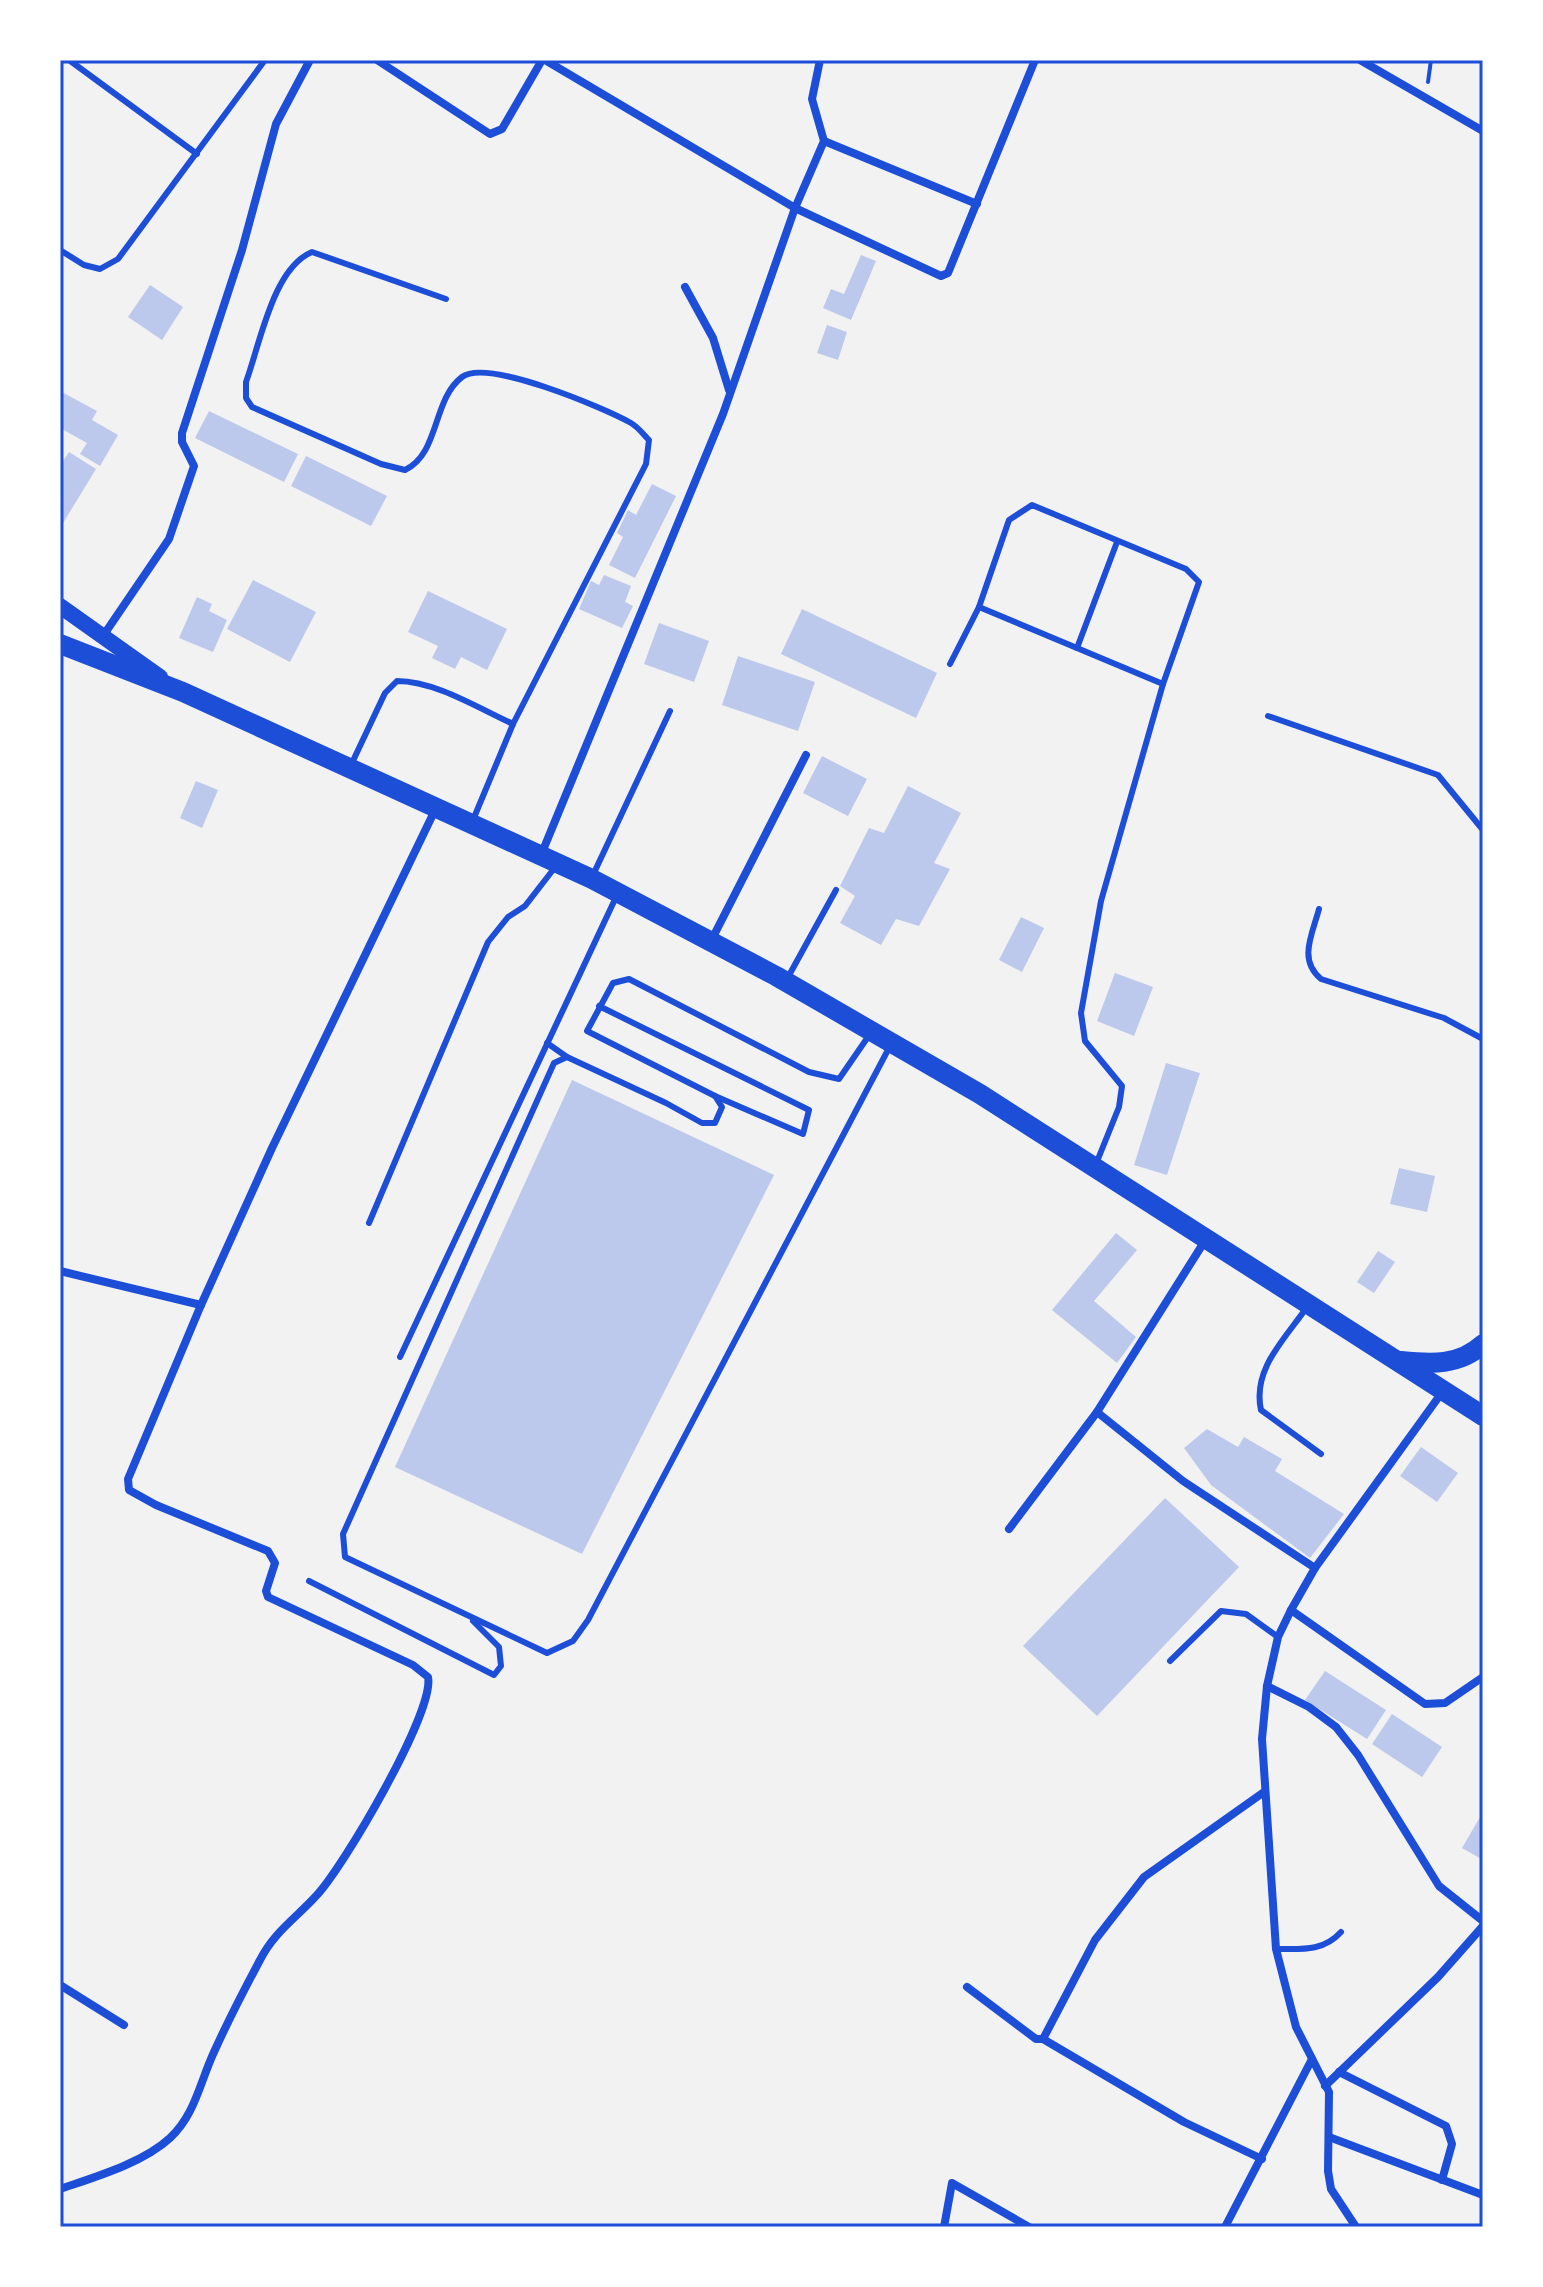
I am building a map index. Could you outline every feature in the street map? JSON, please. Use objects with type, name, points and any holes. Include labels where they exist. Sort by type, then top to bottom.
[{"type":"highway","points":[[61,648],[183,692],[550,859],[711,941],[872,1031],[1095,1167],[1480,1414]]},
{"type":"highway","points":[[1397,1360],[1445,1362],[1470,1354],[1483,1344]]},
{"type":"main road","points":[[60,606],[183,692]]},
{"type":"street","points":[[102,637],[169,539],[194,466],[182,442],[182,433],[242,250],[276,124],[310,60]]},
{"type":"street","points":[[377,60],[490,134],[502,129],[544,60],[795,208],[944,276],[977,204],[1035,60]]},
{"type":"street","points":[[550,859],[723,414],[795,208],[824,141],[812,99],[820,60]]},
{"type":"street","points":[[1360,60],[1483,131]]},
{"type":"street","points":[[824,141],[977,204]]},
{"type":"street","points":[[685,287],[713,338],[730,390]]},
{"type":"street","points":[[711,941],[806,755]]},
{"type":"street","points":[[60,2189],[139,2157],[169,2139],[188,2116],[212,2056],[262,1956],[278,1932],[316,1897],[353,1844],[408,1742],[429,1691],[428,1677],[413,1665],[268,1597],[266,1591],[275,1563],[268,1551],[156,1505],[129,1490],[129,1474],[201,1305],[436,808]]},
{"type":"street","points":[[1009,1529],[1097,1412],[1206,1238]]},
{"type":"street","points":[[60,1271],[201,1305]]},
{"type":"street","points":[[1356,2227],[1331,2189],[1328,2171],[1331,2106],[1286,1997],[1276,1949],[1262,1739],[1267,1686],[1278,1637],[1315,1568],[1443,1390]]},
{"type":"street","points":[[1097,1412],[1183,1481],[1315,1568]]},
{"type":"street","points":[[1291,1610],[1425,1704],[1445,1703],[1483,1677]]},
{"type":"street","points":[[1267,1686],[1309,1707],[1336,1727],[1358,1755],[1439,1886],[1483,1924],[1438,1977],[1325,2086]]},
{"type":"street","points":[[1043,2039],[1095,1940],[1144,1877],[1264,1792]]},
{"type":"street","points":[[60,1985],[124,2025]]},
{"type":"street","points":[[967,1987],[1036,2039],[1043,2039],[1184,2122],[1262,2159]]},
{"type":"street","points":[[1225,2227],[1312,2059]]},
{"type":"street","points":[[1339,2072],[1446,2126],[1452,2144],[1442,2180]]},
{"type":"street","points":[[1329,2137],[1483,2195]]},
{"type":"street","points":[[944,2227],[952,2183],[1029,2227]]},
{"type":"lane","points":[[69,60],[197,154]]},
{"type":"lane","points":[[60,250],[84,265],[109,267],[265,60]]},
{"type":"lane","points":[[446,299],[312,252],[301,257],[283,277],[246,382],[246,398],[252,407],[381,464],[405,470],[420,463],[447,400],[461,378],[487,371],[553,390],[634,424],[649,440],[646,464],[513,724],[472,824]]},
{"type":"lane","points":[[950,664],[979,607],[1005,528],[1023,508],[1032,505],[1186,569],[1199,582],[1163,684],[1101,901],[1081,1013],[1085,1041],[1122,1086],[1119,1107],[1095,1167]]},
{"type":"lane","points":[[1077,648],[1117,542]]},
{"type":"lane","points":[[979,607],[1163,684]]},
{"type":"lane","points":[[350,768],[385,693],[397,681],[409,681],[452,696],[513,724]]},
{"type":"lane","points":[[592,879],[670,711]]},
{"type":"lane","points":[[1268,716],[1438,775],[1483,830]]},
{"type":"lane","points":[[369,1223],[488,942],[508,917],[525,906],[550,859]]},
{"type":"lane","points":[[786,982],[836,890]]},
{"type":"lane","points":[[400,1357],[618,892]]},
{"type":"lane","points":[[1319,909],[1306,958],[1311,971],[1321,979],[1444,1018],[1483,1039]]},
{"type":"lane","points":[[599,1006],[809,1110],[803,1134],[715,1096],[587,1031],[599,1006],[613,983],[629,979],[809,1072],[839,1079],[872,1031]]},
{"type":"lane","points":[[547,1043],[567,1057],[702,1123],[715,1123],[721,1113],[722,1107],[715,1096]]},
{"type":"lane","points":[[567,1057],[554,1063],[343,1534],[345,1557],[547,1653],[573,1641],[588,1620],[892,1043]]},
{"type":"lane","points":[[1309,1304],[1260,1374],[1258,1397],[1261,1410],[1321,1454]]},
{"type":"lane","points":[[309,1581],[494,1675],[501,1666],[499,1647],[468,1615]]},
{"type":"lane","points":[[1170,1661],[1221,1611],[1246,1614],[1278,1637]]},
{"type":"lane","points":[[1276,1949],[1322,1946],[1331,1943],[1341,1932]]},
{"type":"path","points":[[1425,100],[1431,60]]},
{"type":"building","points":[[861,255],[876,261],[851,320],[823,308],[831,289],[844,294]]},
{"type":"building","points":[[150,285],[183,307],[162,340],[128,317]]},
{"type":"building","points":[[827,325],[847,332],[838,360],[817,353]]},
{"type":"building","points":[[60,391],[97,411],[92,420],[118,435],[100,466],[80,454],[87,443],[60,428]]},
{"type":"building","points":[[209,411],[298,454],[284,482],[195,438]]},
{"type":"building","points":[[69,452],[96,469],[60,528],[60,466]]},
{"type":"building","points":[[306,456],[387,496],[371,526],[291,486]]},
{"type":"building","points":[[652,484],[676,496],[635,578],[609,565],[623,537],[617,533],[628,510],[636,515]]},
{"type":"building","points":[[604,575],[631,586],[625,602],[633,606],[622,628],[579,609],[591,581],[599,585]]},
{"type":"building","points":[[253,580],[316,612],[290,662],[227,629]]},
{"type":"building","points":[[428,591],[507,629],[487,670],[461,657],[455,669],[432,658],[438,646],[408,632]]},
{"type":"building","points":[[197,597],[212,604],[209,611],[227,620],[213,652],[179,638]]},
{"type":"building","points":[[802,609],[937,673],[916,718],[781,654]]},
{"type":"building","points":[[659,623],[709,641],[694,682],[644,664]]},
{"type":"building","points":[[738,656],[815,682],[798,731],[722,705]]},
{"type":"building","points":[[822,756],[867,779],[848,816],[803,793]]},
{"type":"building","points":[[196,781],[218,790],[202,828],[180,818]]},
{"type":"building","points":[[908,786],[961,813],[934,863],[950,869],[919,926],[896,919],[881,945],[840,923],[855,896],[840,886],[869,828],[884,833]]},
{"type":"building","points":[[1021,917],[1044,928],[1022,972],[999,960]]},
{"type":"building","points":[[1115,973],[1153,987],[1134,1036],[1097,1021]]},
{"type":"building","points":[[1166,1063],[1200,1073],[1167,1175],[1134,1165]]},
{"type":"building","points":[[572,1080],[774,1175],[582,1554],[395,1467]]},
{"type":"building","points":[[1399,1168],[1435,1176],[1427,1212],[1390,1204]]},
{"type":"building","points":[[1116,1233],[1137,1250],[1094,1301],[1136,1337],[1117,1363],[1052,1310]]},
{"type":"building","points":[[1378,1251],[1395,1262],[1374,1293],[1357,1282]]},
{"type":"building","points":[[1207,1429],[1238,1447],[1244,1437],[1282,1459],[1275,1471],[1344,1514],[1310,1558],[1211,1485],[1184,1448]]},
{"type":"building","points":[[1421,1447],[1458,1473],[1437,1502],[1400,1476]]},
{"type":"building","points":[[1165,1498],[1239,1567],[1097,1716],[1023,1646]]},
{"type":"building","points":[[1325,1671],[1386,1710],[1367,1739],[1305,1700]]},
{"type":"building","points":[[1392,1714],[1442,1747],[1422,1777],[1372,1744]]},
{"type":"building","points":[[1483,1812],[1483,1860],[1462,1848]]}]
